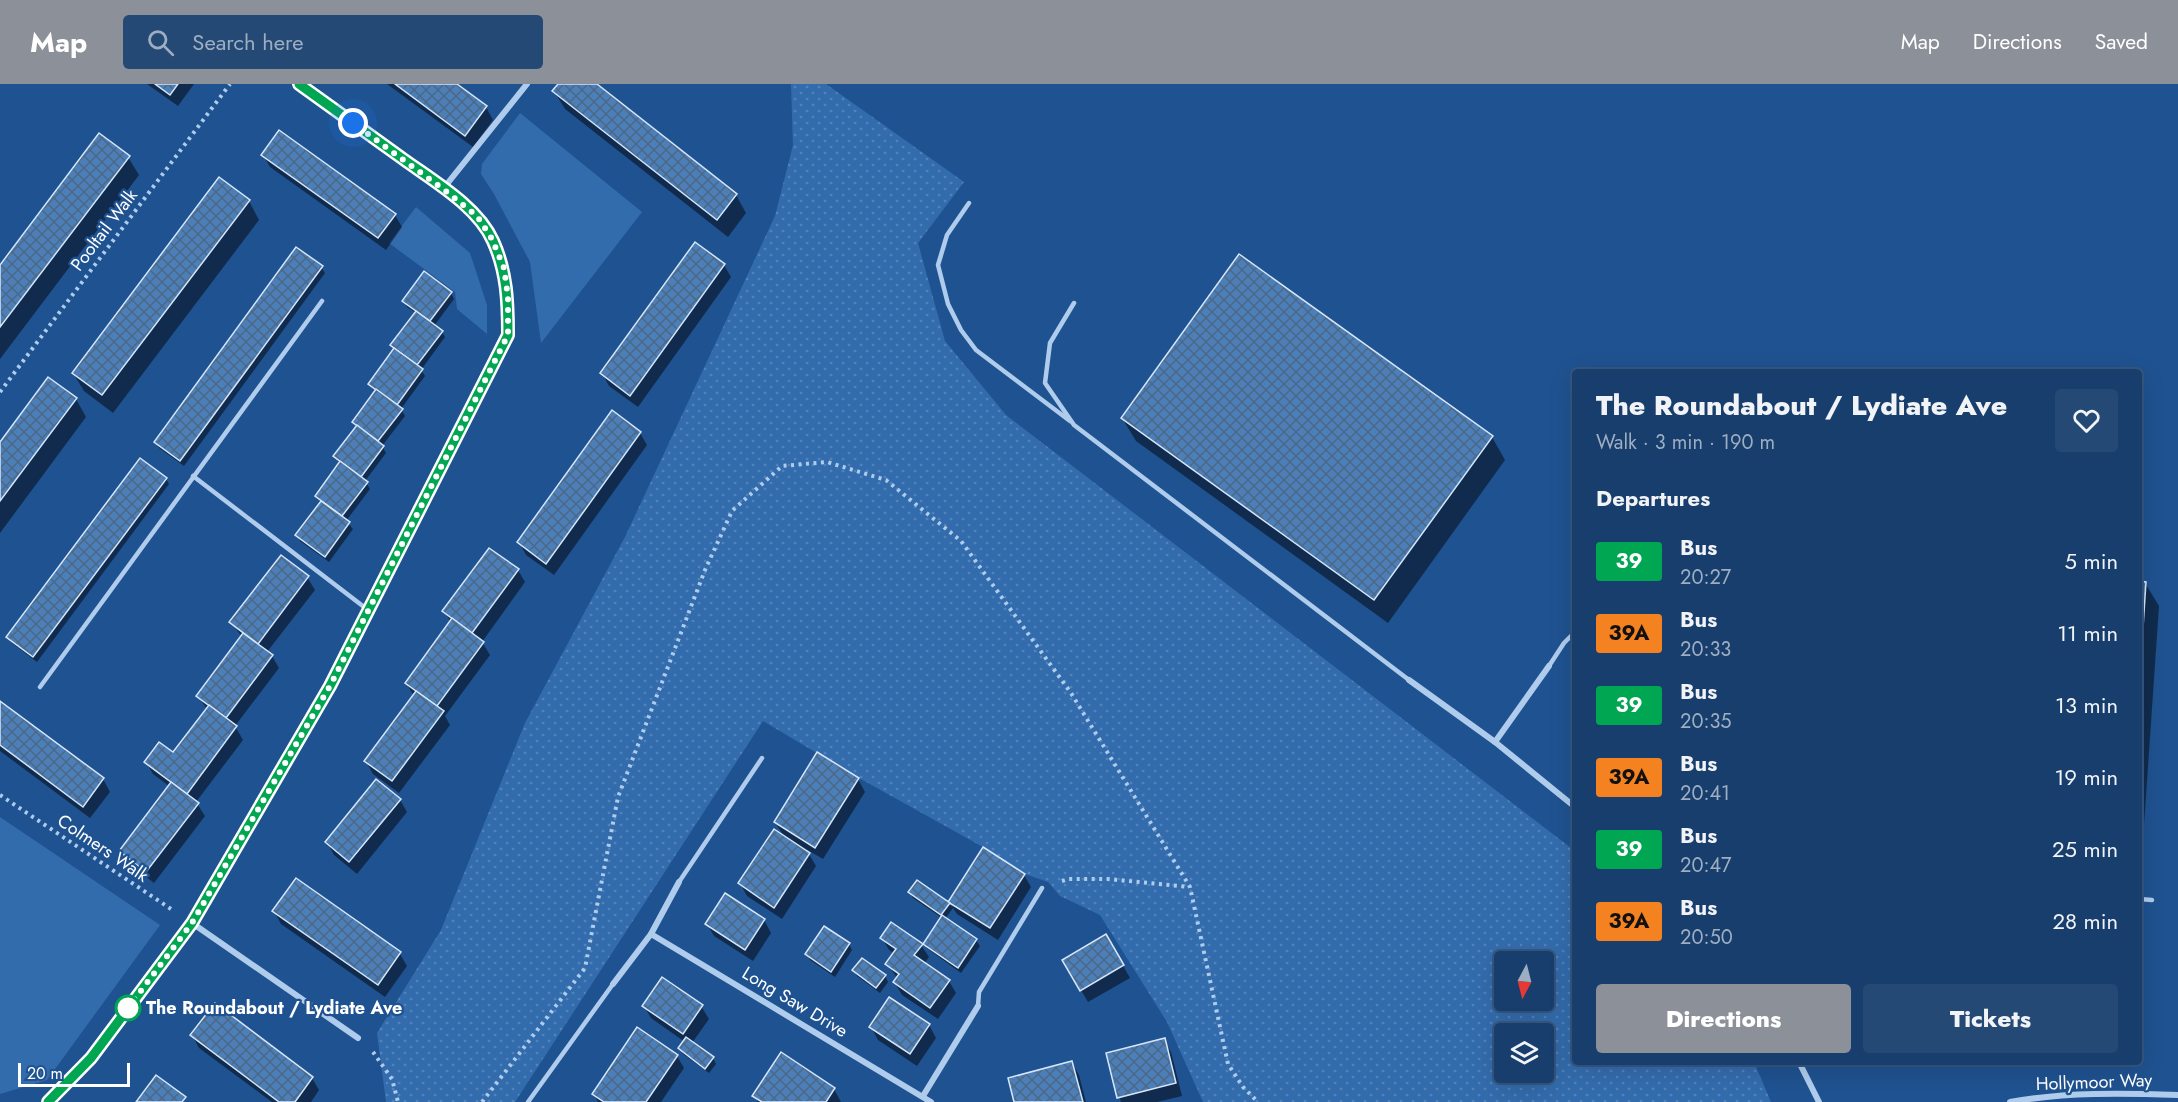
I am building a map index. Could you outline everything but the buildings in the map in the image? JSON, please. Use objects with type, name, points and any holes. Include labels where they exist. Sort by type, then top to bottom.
[{"type":"street","points":[[48,1102],[91,1058],[192,923],[330,686],[508,335],[508,297],[504,268],[492,239],[477,216],[299,84]]},
{"type":"street","points":[[443,189],[527,84]]},
{"type":"street","points":[[1495,742],[1549,666]]},
{"type":"street","points":[[1409,680],[1495,742],[1572,805]]},
{"type":"street","points":[[613,984],[651,934],[679,882]]},
{"type":"street","points":[[192,923],[358,1038]]},
{"type":"street","name":"Long Saw Drive","points":[[651,934],[931,1102]]},
{"type":"street","points":[[923,1096],[978,1006]]},
{"type":"street","points":[[1800,1065],[1819,1102]]},
{"type":"street","name":"Hollymoor Way","points":[[2010,1102],[2061,1096],[2121,1093],[2178,1095]]},
{"type":"lane","points":[[969,203],[947,234],[938,265],[948,304],[961,330],[976,350],[1409,680]]},
{"type":"lane","points":[[40,687],[322,301]]},
{"type":"lane","points":[[1074,303],[1050,343],[1045,383],[1074,425]]},
{"type":"lane","points":[[194,476],[368,610]]},
{"type":"lane","points":[[1549,666],[1564,643],[1572,636]]},
{"type":"lane","points":[[679,882],[762,758]]},
{"type":"lane","points":[[978,1006],[980,992],[1042,888]]},
{"type":"lane","points":[[2142,899],[2152,900]]},
{"type":"lane","points":[[528,1102],[613,984]]},
{"type":"path","name":"Pooltail Walk","points":[[0,392],[230,84]]},
{"type":"path","points":[[482,1102],[585,968],[618,797],[705,570],[732,512],[782,466],[827,462],[886,480],[961,541],[1071,693],[1190,888],[1228,1064],[1243,1087],[1258,1102]]},
{"type":"path","name":"Colmers Walk","points":[[0,795],[192,923]]},
{"type":"path","points":[[1042,888],[1068,879],[1108,879],[1190,888]]},
{"type":"path","points":[[358,1038],[378,1057],[392,1079],[398,1102]]},
{"type":"shaded area","points":[[791,84],[826,84],[964,182],[918,243],[945,341],[1006,415],[1572,849],[1572,1065],[1755,1065],[1771,1102],[1203,1102],[1167,1022],[1100,915],[1060,896],[1048,882],[1025,874],[983,847],[763,721],[515,1102],[386,1102],[377,1033],[441,930],[525,723],[625,537],[775,216],[793,145]]},
{"type":"shaded area","points":[[520,113],[642,212],[541,343],[530,262],[481,174],[482,164]]},
{"type":"shaded area","points":[[416,207],[470,253],[487,305],[487,334],[457,309],[455,292],[389,243]]},
{"type":"shaded area","points":[[0,817],[160,925],[47,1080],[0,1094]]},
{"type":"bus line","name":"39","points":[[48,1102],[91,1058],[192,923],[330,686],[508,335],[508,297],[504,268],[492,239],[477,216],[299,84]]},
{"type":"place","name":"The Roundabout / Lydiate Ave","points":[[128,1008]]},
{"type":"route","points":[[128,1008],[192,923],[330,686],[508,335],[508,297],[504,268],[492,239],[477,216],[353,123]]}]
